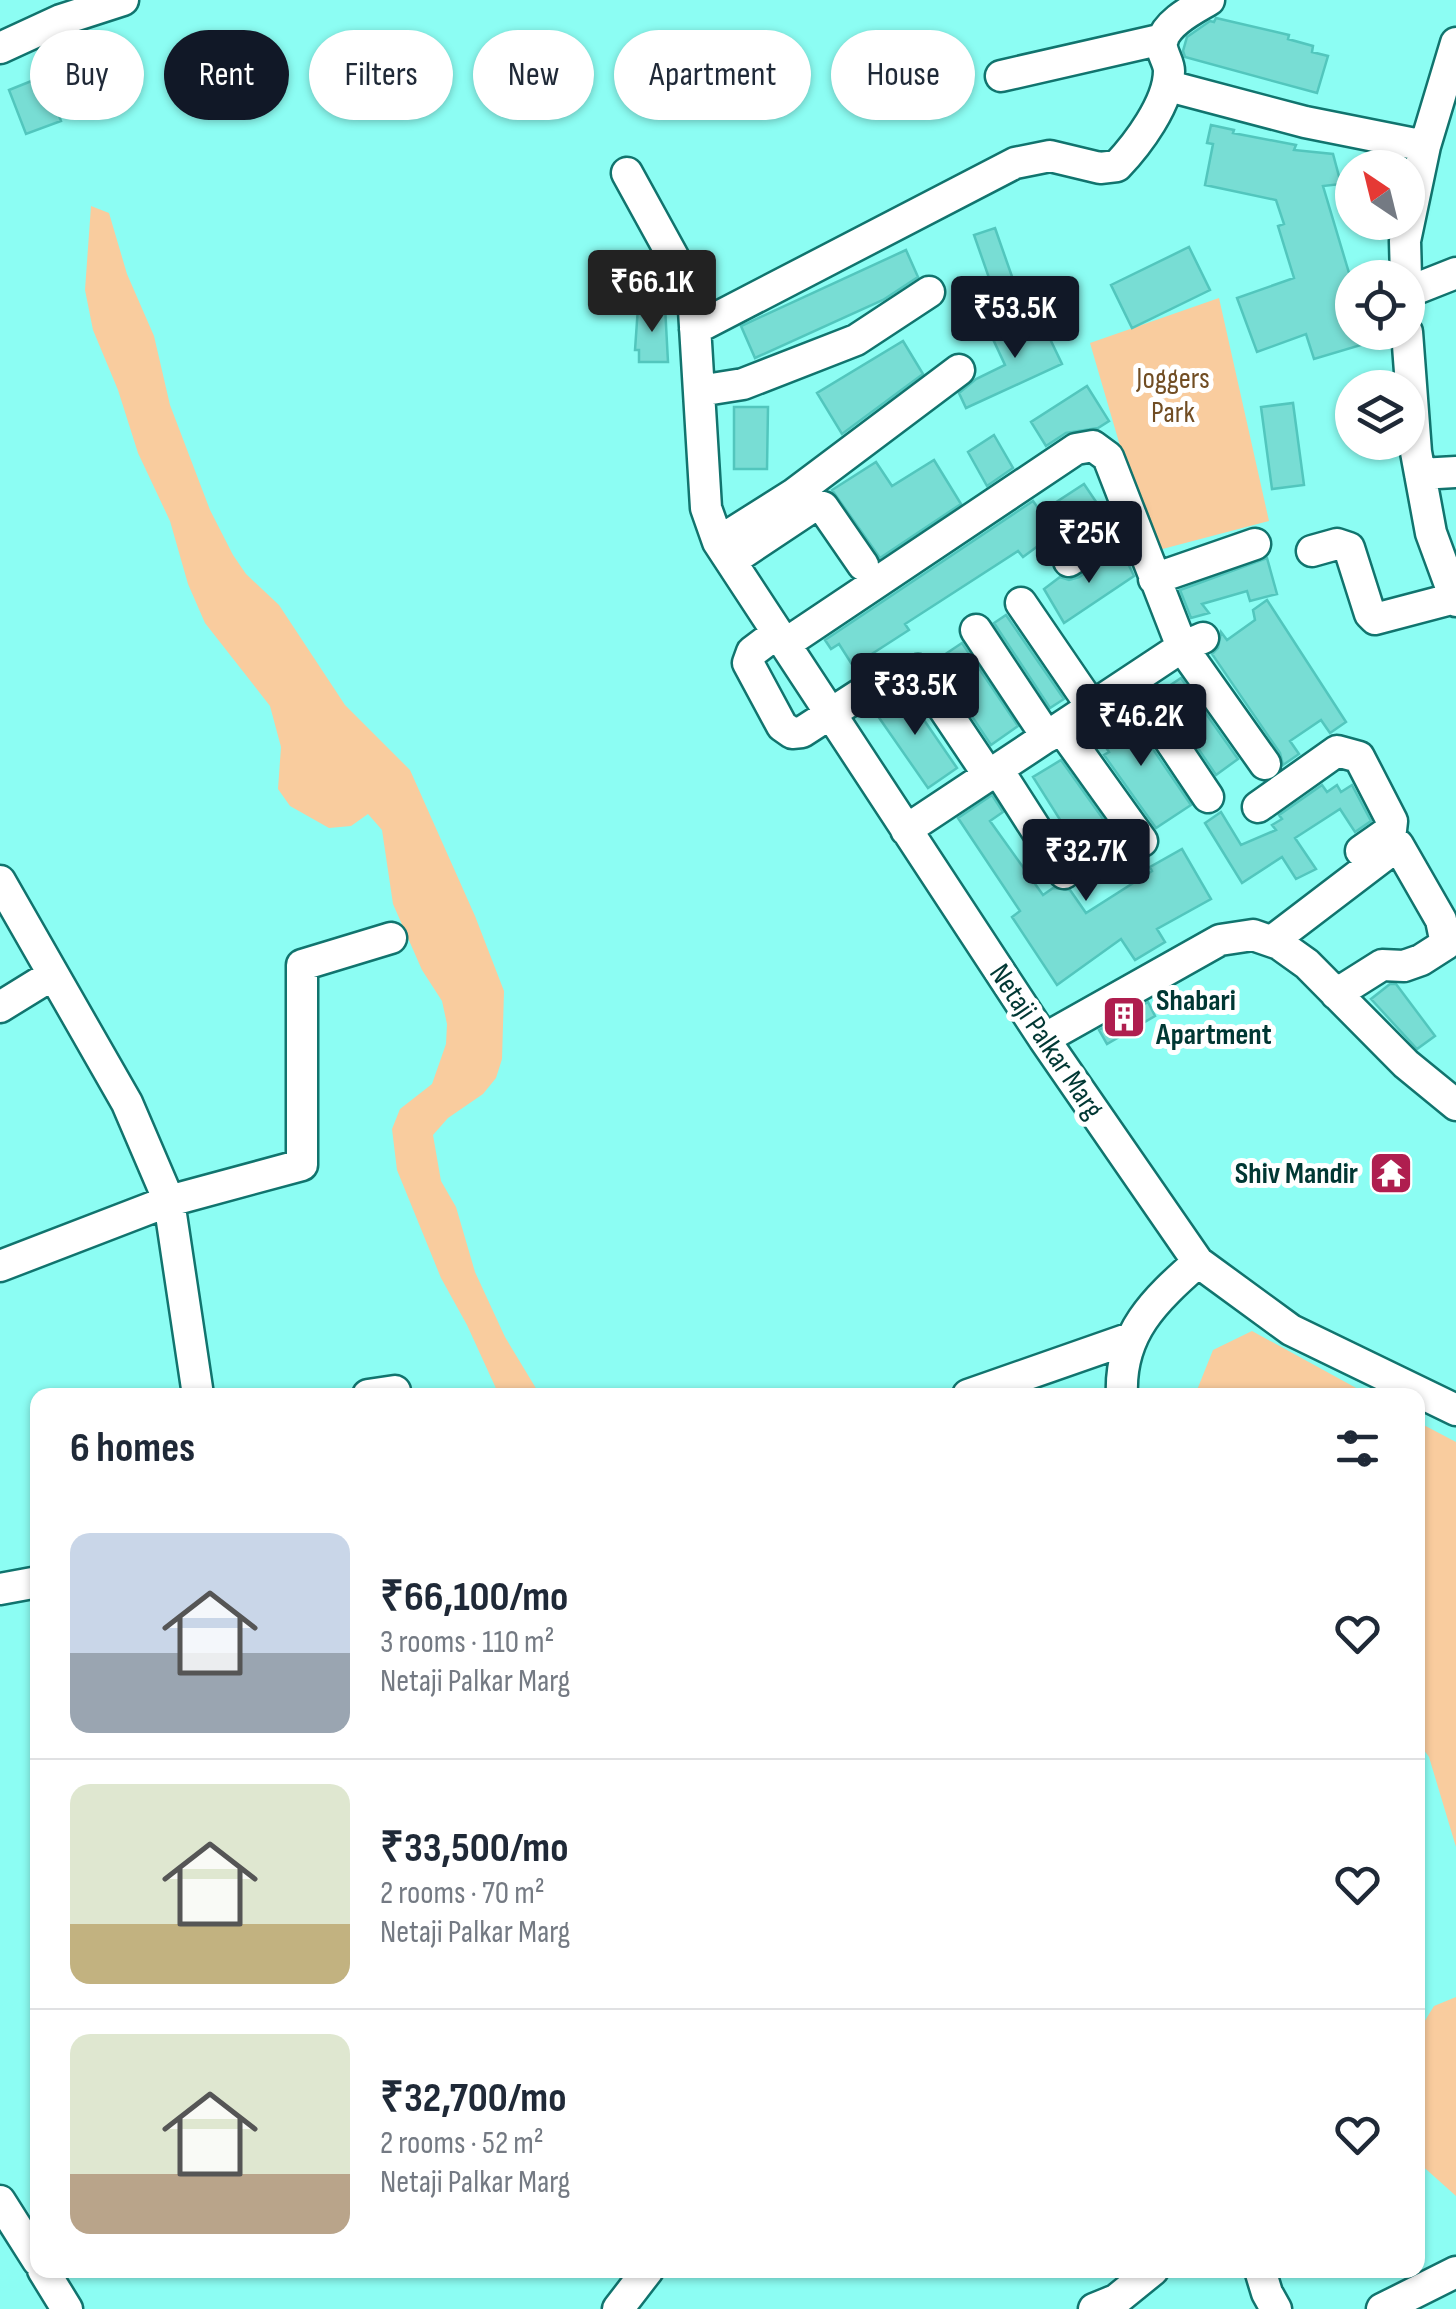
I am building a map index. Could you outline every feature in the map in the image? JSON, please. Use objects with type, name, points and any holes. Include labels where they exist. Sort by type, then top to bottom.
[{"type":"street","points":[[0,48],[62,20],[123,0]]},
{"type":"street","points":[[1001,76],[1162,39],[1187,14],[1209,0]]},
{"type":"street","points":[[695,329],[1015,163],[1050,156],[1100,168],[1117,166],[1136,146],[1160,105],[1169,71],[1162,39]]},
{"type":"street","points":[[1406,260],[1405,241],[1425,146],[1456,42]]},
{"type":"street","points":[[1180,89],[1305,122],[1425,146]]},
{"type":"street","name":"Netaji Palkar Marg","points":[[627,173],[693,293],[706,508],[725,552],[1044,1039],[1198,1262],[1291,1330],[1411,1388]]},
{"type":"street","points":[[1425,285],[1456,273]]},
{"type":"street","points":[[699,391],[743,384],[856,340],[929,292]]},
{"type":"street","points":[[1312,551],[1337,544],[1349,548],[1375,619],[1455,600],[1430,533],[1420,474],[1409,350]]},
{"type":"street","points":[[725,552],[794,494],[959,370]]},
{"type":"street","points":[[886,678],[802,732],[792,733],[782,726],[748,663],[752,652],[781,638],[1076,449],[1093,446],[1108,457],[1154,579],[1264,764]]},
{"type":"street","points":[[1420,474],[1456,472]]},
{"type":"street","points":[[725,552],[815,505],[823,507],[862,564]]},
{"type":"street","points":[[1069,561],[1132,520]]},
{"type":"street","points":[[1154,579],[1255,544]]},
{"type":"street","points":[[1021,602],[1092,707]]},
{"type":"street","points":[[976,630],[1142,842]]},
{"type":"street","points":[[906,830],[1193,642]]},
{"type":"street","points":[[918,670],[1064,873]]},
{"type":"street","points":[[1131,682],[1208,797]]},
{"type":"street","points":[[1258,807],[1337,752],[1359,757],[1392,822],[1390,830],[1304,892],[1263,938]]},
{"type":"street","points":[[1044,1039],[1220,940],[1263,938],[1398,845],[1441,920],[1446,944],[1422,960],[1404,966],[1382,965],[1336,994]]},
{"type":"street","points":[[0,881],[127,1103],[169,1201],[197,1388]]},
{"type":"street","points":[[0,1266],[169,1201],[302,1165],[302,964],[391,938]]},
{"type":"street","points":[[1263,938],[1306,964],[1406,1064],[1456,1105]]},
{"type":"street","points":[[0,1008],[52,975]]},
{"type":"street","points":[[1122,1388],[1121,1370],[1131,1338],[1154,1301],[1198,1262]]},
{"type":"street","points":[[988,1388],[1131,1338]]},
{"type":"street","name":"Netaji Palkar Marg","points":[[1425,1395],[1456,1410]]},
{"type":"street","points":[[0,1589],[30,1583]]},
{"type":"street","points":[[0,2201],[30,2248]]},
{"type":"street","points":[[1382,2309],[1456,2272]]},
{"type":"street","points":[[48,2278],[67,2309]]},
{"type":"street","points":[[618,2309],[642,2278]]},
{"type":"street","points":[[1094,2309],[1116,2300],[1142,2278]]},
{"type":"street","points":[[1262,2278],[1276,2309]]},
{"type":"green space","points":[[91,206],[109,213],[127,274],[154,336],[170,405],[210,510],[233,555],[246,574],[279,605],[345,705],[410,770],[475,916],[504,991],[502,1059],[496,1078],[483,1094],[448,1118],[433,1135],[441,1181],[456,1207],[475,1272],[505,1337],[536,1388],[496,1388],[441,1278],[397,1170],[392,1129],[400,1109],[432,1084],[446,1044],[447,1024],[442,1001],[422,970],[393,904],[382,830],[368,814],[351,826],[329,828],[290,806],[278,789],[281,747],[270,706],[205,623],[188,584],[170,521],[138,453],[93,330],[85,290]]},
{"type":"green space","name":"Joggers Park","points":[[1219,298],[1269,521],[1151,552],[1090,343]]},
{"type":"green space","points":[[1252,1331],[1356,1388],[1198,1388],[1213,1350]]},
{"type":"green space","points":[[1425,1426],[1456,1442],[1456,1847],[1425,1752]]},
{"type":"green space","points":[[1456,1997],[1456,2196],[1425,2168],[1425,2021],[1434,2006]]},
{"type":"building","points":[[1216,18],[1289,35],[1288,39],[1313,46],[1312,52],[1328,56],[1317,93],[1185,57],[1187,37]]},
{"type":"building","points":[[30,82],[30,120],[61,121],[26,134],[9,90]]},
{"type":"building","points":[[1211,125],[1296,145],[1294,150],[1333,154],[1335,185],[1323,186],[1335,226],[1335,240],[1339,240],[1345,260],[1335,260],[1335,350],[1344,350],[1314,359],[1306,334],[1257,352],[1237,298],[1294,278],[1278,226],[1284,224],[1276,200],[1205,185],[1213,144],[1207,143]]},
{"type":"building","points":[[995,228],[1016,288],[995,295],[974,235]]},
{"type":"building","points":[[1189,247],[1210,290],[1132,328],[1111,285]]},
{"type":"building","points":[[906,250],[918,277],[883,300],[755,358],[741,326]]},
{"type":"building","points":[[665,306],[668,362],[639,362],[639,350],[635,350],[638,307]]},
{"type":"building","points":[[1039,316],[1062,364],[966,408],[959,393],[976,379],[1005,365],[992,337]]},
{"type":"building","points":[[903,341],[923,374],[842,434],[817,393]]},
{"type":"building","points":[[1087,386],[1109,421],[1098,428],[1066,433],[1046,446],[1031,422]]},
{"type":"building","points":[[1293,403],[1304,485],[1272,489],[1261,407]]},
{"type":"building","points":[[734,407],[768,407],[767,469],[734,469]]},
{"type":"building","points":[[994,435],[1013,468],[987,486],[968,452]]},
{"type":"building","points":[[934,460],[961,504],[880,558],[832,490],[876,462],[892,486]]},
{"type":"building","points":[[1084,484],[1105,515],[1076,534],[1069,523],[1023,557],[1018,551],[905,624],[909,630],[853,666],[839,644],[831,649],[825,640],[1033,501],[1041,512]]},
{"type":"building","points":[[1121,549],[1134,576],[1064,623],[1044,589],[1060,577],[1079,577]]},
{"type":"building","points":[[1267,558],[1277,594],[1250,601],[1247,591],[1202,604],[1209,613],[1191,618],[1180,590]]},
{"type":"building","points":[[1267,600],[1346,722],[1330,733],[1321,720],[1290,741],[1299,754],[1283,765],[1280,753],[1212,654],[1218,648],[1221,632],[1227,640],[1255,620],[1253,610]]},
{"type":"building","points":[[1006,615],[1064,699],[1050,708],[994,623]]},
{"type":"building","points":[[962,643],[1018,726],[991,745],[935,661]]},
{"type":"building","points":[[1181,678],[1238,759],[1216,775],[1160,692]]},
{"type":"building","points":[[902,688],[957,768],[928,788],[873,709]]},
{"type":"building","points":[[1125,708],[1191,805],[1156,828],[1104,755],[1109,752],[1094,729]]},
{"type":"building","points":[[1061,760],[1121,844],[1088,864],[1033,777]]},
{"type":"building","points":[[1322,785],[1327,792],[1337,785],[1341,792],[1352,785],[1371,821],[1355,832],[1340,809],[1295,838],[1316,869],[1296,879],[1282,857],[1242,883],[1205,823],[1221,812],[1241,845],[1276,830],[1272,825],[1282,819],[1279,815]]},
{"type":"building","points":[[992,795],[1003,812],[990,821],[1043,895],[1053,888],[1070,890],[1086,913],[1182,849],[1211,899],[1157,929],[1165,942],[1135,960],[1121,939],[1057,985],[1012,917],[1020,911],[958,818]]},
{"type":"building","points":[[1390,984],[1396,984],[1435,1036],[1417,1049],[1371,999]]},
{"type":"building","points":[[1148,1002],[1155,1016],[1107,1044],[1099,1030]]},
{"type":"place","name":"Shabari Apartment","points":[[1124,1017]]},
{"type":"place","name":"Shiv Mandir","points":[[1391,1173]]}]
